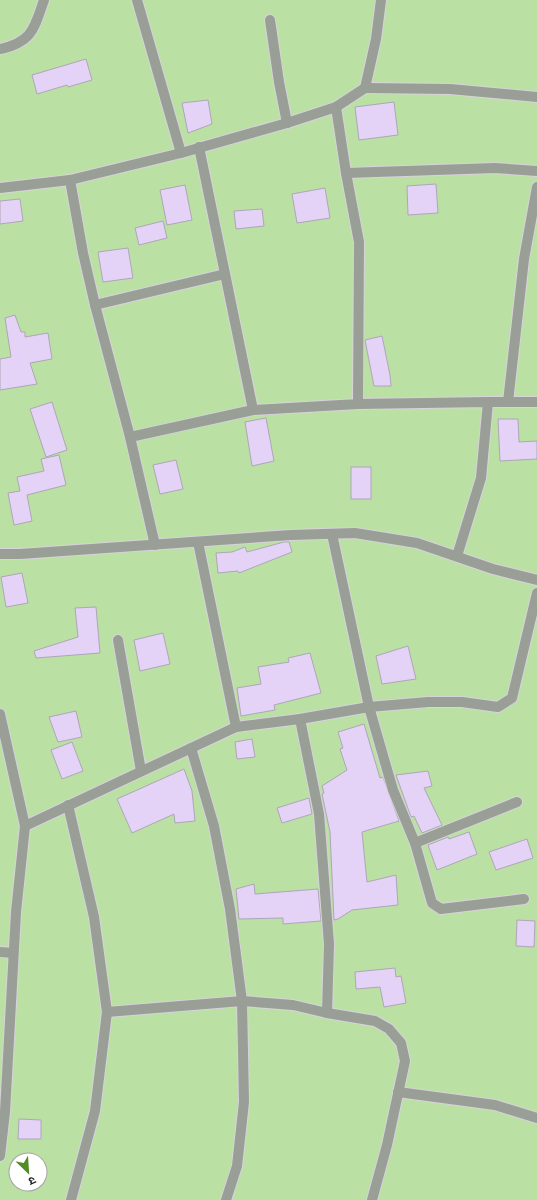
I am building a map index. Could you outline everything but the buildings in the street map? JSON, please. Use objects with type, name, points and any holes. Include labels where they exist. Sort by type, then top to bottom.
[{"type":"street","points":[[0,49],[24,41],[31,33],[44,0]]},
{"type":"street","points":[[137,0],[181,152]]},
{"type":"street","points":[[364,88],[376,39],[381,0]]},
{"type":"street","points":[[270,20],[287,123]]},
{"type":"street","points":[[0,188],[70,180],[287,123],[336,107],[364,88],[450,90],[537,97]]},
{"type":"street","points":[[336,107],[346,173],[359,242],[358,404]]},
{"type":"street","points":[[199,147],[254,410]]},
{"type":"street","points":[[346,173],[495,168],[537,170]]},
{"type":"street","points":[[70,180],[94,305],[130,437],[155,545]]},
{"type":"street","points":[[508,402],[524,259],[537,187]]},
{"type":"street","points":[[94,305],[225,274]]},
{"type":"street","points":[[457,556],[481,478],[488,402]]},
{"type":"street","points":[[130,437],[254,410],[358,404],[537,402]]},
{"type":"street","points":[[0,554],[20,554],[291,535],[355,533],[416,543],[493,569],[537,580]]},
{"type":"street","points":[[332,534],[369,707],[393,790],[415,843],[427,891],[432,903],[441,909],[524,900]]},
{"type":"street","points":[[198,542],[236,727]]},
{"type":"street","points":[[25,826],[236,727],[300,719],[369,707],[428,702],[462,702],[498,707],[509,702],[512,698],[537,593]]},
{"type":"street","points":[[118,640],[141,771]]},
{"type":"street","points":[[0,714],[25,826],[16,912],[5,1112],[0,1156]]},
{"type":"street","points":[[300,719],[319,814],[329,944],[327,1013]]},
{"type":"street","points":[[191,748],[214,826],[230,909],[242,1001],[244,1102],[237,1166],[226,1200]]},
{"type":"street","points":[[415,843],[517,802]]},
{"type":"street","points":[[68,805],[94,917],[107,1012],[95,1111],[71,1200]]},
{"type":"street","points":[[0,952],[14,953]]},
{"type":"street","points":[[107,1012],[242,1001],[293,1005],[327,1013],[375,1021],[390,1029],[401,1043],[405,1061],[372,1200]]},
{"type":"street","points":[[398,1092],[495,1106],[537,1118]]},
{"type":"green space","points":[[0,0],[537,0],[537,1200],[0,1200]]}]
